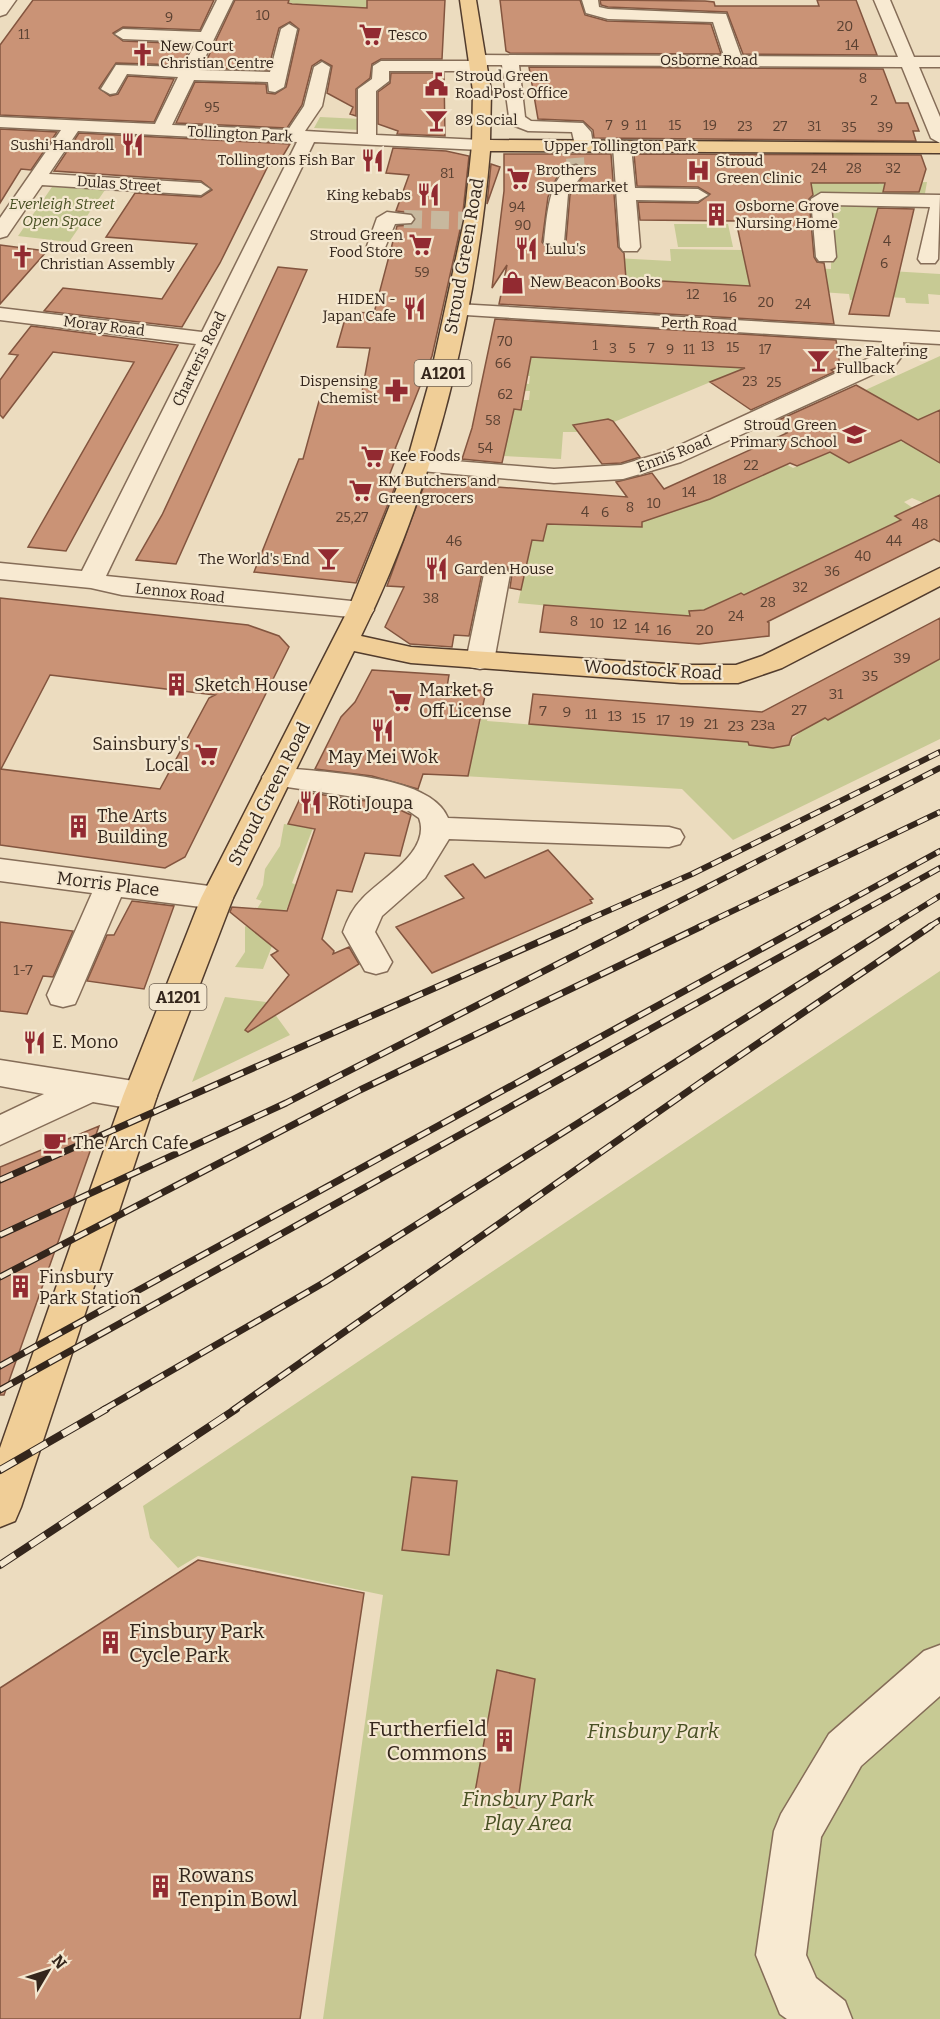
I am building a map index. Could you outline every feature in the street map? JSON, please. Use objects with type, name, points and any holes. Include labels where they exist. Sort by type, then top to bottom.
[{"type":"main road","name":"Stroud Green Road","points":[[0,1507],[140,1096],[217,897],[360,610],[418,465],[457,310],[474,221],[481,145],[482,91],[468,0]]},
{"type":"main road","name":"Upper Tollington Park","points":[[481,145],[577,155],[622,146],[940,148]]},
{"type":"main road","name":"Woodstock Road","points":[[345,641],[388,652],[480,660],[681,674],[738,674],[772,662],[940,576]]},
{"type":"street","points":[[0,11],[8,0]]},
{"type":"street","points":[[160,129],[225,0]]},
{"type":"street","points":[[590,0],[592,10],[608,15],[720,17],[734,60]]},
{"type":"street","points":[[882,0],[940,138]]},
{"type":"street","points":[[110,89],[122,69],[276,82],[289,28]]},
{"type":"street","points":[[123,34],[207,37]]},
{"type":"street","name":"Osborne Road","points":[[367,140],[366,90],[380,81],[381,66],[570,59],[940,62]]},
{"type":"street","points":[[510,60],[516,120],[528,126],[577,127],[582,132],[577,155],[559,194],[554,242]]},
{"type":"street","name":"Charteris Road","points":[[91,580],[209,339],[300,137],[313,106],[322,67]]},
{"type":"street","points":[[178,94],[202,95]]},
{"type":"street","name":"Tollington Park","points":[[0,123],[481,145]]},
{"type":"street","points":[[0,232],[73,126]]},
{"type":"street","points":[[622,146],[630,247]]},
{"type":"street","name":"Dulas Street","points":[[37,179],[201,189]]},
{"type":"street","points":[[626,194],[698,195]]},
{"type":"street","points":[[826,257],[821,199],[940,208],[928,259]]},
{"type":"street","points":[[377,246],[387,218],[404,219]]},
{"type":"street","name":"Perth Road","points":[[457,310],[940,338]]},
{"type":"street","name":"Moray Road","points":[[4,319],[209,339]]},
{"type":"street","name":"Ennis Road","points":[[418,465],[554,476],[623,472],[651,465],[710,441],[888,359],[893,353],[892,335]]},
{"type":"street","name":"Lennox Road","points":[[0,571],[91,580],[122,587],[360,610]]},
{"type":"street","points":[[480,660],[497,574]]},
{"type":"street","points":[[278,777],[368,787],[391,792],[424,807],[434,816],[437,828],[434,839],[419,864],[403,883],[381,897],[364,915],[359,932],[376,962]]},
{"type":"street","points":[[437,828],[669,837]]},
{"type":"street","name":"Morris Place","points":[[0,870],[217,897]]},
{"type":"street","points":[[63,995],[111,884]]},
{"type":"street","points":[[0,1073],[140,1096]]},
{"type":"street","points":[[0,1124],[47,1109],[89,1088]]},
{"type":"street","points":[[827,2019],[798,1996],[781,1955],[798,1831],[845,1750],[940,1667]]},
{"type":"green space","points":[[283,0],[372,0],[368,8],[289,13],[292,3]]},
{"type":"green space","points":[[320,117],[361,119],[361,130],[314,128]]},
{"type":"green space","points":[[875,174],[879,184],[927,182],[924,199],[795,196],[805,183],[825,183]]},
{"type":"green space","name":"Everleigh Street Open Space","points":[[52,187],[105,190],[69,242],[18,236]]},
{"type":"green space","points":[[832,200],[879,204],[879,208],[886,209],[873,270],[940,274],[940,295],[928,294],[929,304],[906,303],[905,298],[867,296],[867,301],[850,300],[849,294],[685,282],[668,281],[667,288],[626,281],[626,275],[614,275],[596,257],[671,261],[670,249],[743,250],[811,268],[831,269]]},
{"type":"green space","points":[[674,224],[728,224],[733,247],[678,247]]},
{"type":"green space","points":[[522,350],[602,361],[770,359],[751,374],[742,369],[614,422],[619,429],[616,430],[608,419],[574,425],[578,432],[563,432],[561,459],[503,456],[513,415],[509,414],[510,409],[521,409],[522,400],[529,400],[530,391],[516,391],[517,383],[529,384],[530,376],[527,376]]},
{"type":"green space","points":[[940,356],[940,433],[877,397],[873,399],[861,392]]},
{"type":"green space","points":[[859,416],[904,443],[940,436],[940,502],[931,506],[912,498],[904,502],[913,508],[896,516],[901,520],[744,595],[740,593],[704,610],[689,611],[691,619],[518,603],[527,562],[489,536],[543,541],[547,524],[595,526],[642,520],[712,498],[786,464],[793,468],[830,452],[849,463],[876,451]]},
{"type":"green space","points":[[940,659],[940,739],[733,840],[682,789],[411,773],[460,750],[473,751],[482,716],[488,716],[487,721],[748,742],[749,745],[773,748],[791,740],[820,715],[828,720]]},
{"type":"green space","points":[[284,824],[313,828],[292,883],[296,885],[263,969],[235,967],[245,952],[245,927],[262,901],[256,899],[263,885],[265,869],[280,846]]},
{"type":"green space","name":"Finsbury Park","points":[[940,971],[940,2019],[323,2019],[383,1595],[198,1556],[178,1568],[150,1538],[143,1506]]},
{"type":"green space","points":[[225,997],[266,1002],[290,1035],[192,1082]]},
{"type":"building","points":[[33,0],[214,0],[200,30],[123,27],[113,33],[123,41],[192,44],[182,65],[116,63],[99,88],[110,96],[118,94],[128,76],[174,79],[154,122],[0,115],[0,45]]},
{"type":"building","points":[[235,0],[289,0],[288,3],[292,4],[367,8],[367,0],[445,0],[442,59],[381,59],[372,64],[370,78],[356,89],[356,116],[350,114],[353,107],[327,93],[332,66],[321,60],[312,66],[302,105],[287,128],[176,123],[195,82],[266,84],[267,93],[275,94],[286,87],[299,29],[290,22],[279,28],[268,70],[203,68]]},
{"type":"building","points":[[500,0],[580,0],[585,15],[607,21],[711,24],[721,54],[510,53],[506,51]]},
{"type":"building","points":[[600,0],[705,1],[714,2],[715,6],[819,6],[817,0],[856,0],[877,55],[743,54],[727,12],[608,7],[601,5]]},
{"type":"building","points":[[529,67],[883,69],[896,103],[908,103],[919,131],[913,131],[916,141],[594,138],[593,130],[583,121],[538,119]]},
{"type":"building","points":[[391,73],[444,73],[445,136],[397,134],[398,131],[378,124],[378,92],[390,83]]},
{"type":"building","points":[[0,129],[57,132],[31,170],[21,169],[0,203]]},
{"type":"building","points":[[79,133],[290,144],[277,166],[268,166],[220,263],[182,327],[44,311],[63,288],[162,299],[197,244],[106,237],[135,193],[201,197],[212,190],[201,181],[54,171]]},
{"type":"building","points":[[393,148],[446,151],[469,156],[462,221],[432,356],[395,449],[399,450],[389,476],[399,477],[356,583],[254,572],[299,459],[303,459],[319,401],[360,403],[370,348],[337,347],[347,312],[374,313],[397,226],[411,225],[416,219],[411,213],[396,211],[409,175],[386,173]]},
{"type":"building","points":[[504,154],[611,154],[618,247],[624,253],[626,279],[750,286],[736,221],[640,220],[638,202],[698,203],[710,194],[698,187],[637,186],[634,154],[921,155],[926,169],[919,192],[883,192],[885,183],[811,183],[813,195],[809,199],[814,257],[817,262],[824,263],[834,324],[499,304],[507,265],[492,288],[504,191]],"holes":[[[575,163],[587,171],[570,195],[566,242],[561,248],[547,248],[542,242],[548,197],[558,175]]]},
{"type":"building","points":[[491,164],[500,167],[487,204]]},
{"type":"building","points":[[878,208],[914,209],[889,316],[849,314]]},
{"type":"building","points":[[0,245],[47,251],[0,304]]},
{"type":"building","points":[[278,267],[307,270],[176,564],[136,560],[162,515]]},
{"type":"building","points":[[495,319],[836,340],[840,366],[831,370],[834,372],[751,410],[710,382],[745,368],[531,357],[521,410],[514,409],[502,463],[462,459],[472,428]]},
{"type":"building","points":[[31,326],[178,345],[66,551],[28,547],[134,362],[53,352],[3,418],[0,415],[0,380],[18,355],[9,354]]},
{"type":"building","points":[[856,385],[918,420],[940,410],[940,463],[901,440],[849,463],[830,452],[797,466],[790,463],[710,499],[642,522],[642,527],[547,524],[543,541],[532,540],[521,590],[510,588],[512,574],[507,567],[496,564],[487,567],[482,573],[469,636],[454,635],[452,647],[410,644],[385,627],[404,587],[387,586],[426,480],[455,483],[457,477],[498,480],[497,487],[627,497],[616,482],[652,473],[664,489],[787,433],[772,423]]},
{"type":"building","points":[[608,419],[613,421],[640,457],[621,463],[602,464],[573,425]]},
{"type":"building","points":[[940,495],[940,542],[934,539],[767,622],[769,622],[769,636],[699,644],[540,632],[544,605],[690,616],[689,611],[704,610],[741,593],[744,595],[901,520],[895,516]]},
{"type":"building","points":[[0,598],[248,625],[279,636],[289,647],[185,857],[165,868],[0,845]],"holes":[[[50,675],[215,695],[209,698],[160,789],[1,769]]]},
{"type":"building","points":[[940,618],[940,659],[828,720],[825,718],[792,736],[789,745],[773,748],[749,745],[748,742],[529,724],[533,694],[762,712]]},
{"type":"building","points":[[372,670],[449,675],[447,687],[486,691],[468,776],[423,774],[418,789],[372,776],[315,769],[341,717],[355,702]]},
{"type":"building","points":[[303,792],[387,804],[411,815],[400,856],[365,853],[352,892],[337,890],[322,939],[334,951],[333,954],[349,947],[359,964],[248,1032],[245,1030],[289,975],[271,955],[278,951],[230,912],[232,907],[287,911],[315,829],[288,824]]},
{"type":"building","points":[[548,850],[593,899],[590,900],[592,903],[432,973],[396,927],[464,898],[445,876],[473,864],[485,878]]},
{"type":"building","points":[[132,901],[174,906],[144,989],[87,981],[107,935],[114,935]]},
{"type":"building","points":[[0,922],[73,931],[53,977],[43,976],[27,1014],[0,1011]]},
{"type":"building","name":"Finsbury Park Station","points":[[99,1126],[4,1395],[0,1395],[0,1167]]},
{"type":"building","points":[[412,1477],[457,1481],[449,1555],[402,1550]]},
{"type":"building","name":"Rowans Tenpin Bowl","points":[[198,1560],[364,1593],[300,2019],[0,2019],[0,1688]]},
{"type":"building","name":"Furtherfield Commons","points":[[497,1670],[535,1679],[517,1808],[473,1803]]},
{"type":"tunnel","points":[[575,158],[576,171]]},
{"type":"tunnel","points":[[404,219],[474,221]]},
{"type":"railway","points":[[571,927],[692,874],[940,752]]},
{"type":"railway","points":[[629,927],[940,768]]},
{"type":"railway","points":[[699,927],[940,812]]},
{"type":"railway","points":[[801,927],[940,851]]},
{"type":"railway","points":[[833,927],[940,868]]},
{"type":"railway","points":[[890,927],[940,896]]},
{"type":"railway","points":[[929,927],[940,920]]},
{"type":"railway","points":[[0,1180],[575,926]]},
{"type":"railway","points":[[0,1235],[286,1103],[632,926]]},
{"type":"railway","points":[[0,1277],[360,1090],[702,926]]},
{"type":"railway","points":[[0,1366],[803,926]]},
{"type":"railway","points":[[0,1390],[836,926]]},
{"type":"railway","points":[[103,1410],[325,1282],[892,926]]},
{"type":"railway","points":[[233,1410],[704,1080],[931,926]]},
{"type":"railway","points":[[0,1470],[106,1409]]},
{"type":"railway","points":[[0,1565],[236,1409]]},
{"type":"place","name":"Tesco","points":[[370,35]]},
{"type":"place","name":"New Court Christian Centre","points":[[142,55]]},
{"type":"place","name":"Stroud Green Road Post Office","points":[[437,85]]},
{"type":"place","name":"89 Social","points":[[437,120]]},
{"type":"place","name":"Sushi Handroll","points":[[132,145]]},
{"type":"place","name":"Tollingtons Fish Bar","points":[[373,160]]},
{"type":"place","name":"Stroud Green Clinic","points":[[698,170]]},
{"type":"place","name":"Brothers Supermarket","points":[[518,179]]},
{"type":"place","name":"King kebabs","points":[[429,195]]},
{"type":"place","name":"Osborne Grove Nursing Home","points":[[717,215]]},
{"type":"place","name":"Stroud Green Food Store","points":[[421,244]]},
{"type":"place","name":"Lulu's","points":[[527,249]]},
{"type":"place","name":"Stroud Green Christian Assembly","points":[[22,256]]},
{"type":"place","name":"New Beacon Books","points":[[512,282]]},
{"type":"place","name":"HIDEN - Japan Cafe","points":[[414,308]]},
{"type":"place","name":"The Faltering Fullback","points":[[818,360]]},
{"type":"place","name":"Dispensing Chemist","points":[[396,390]]},
{"type":"place","name":"Stroud Green Primary School","points":[[855,434]]},
{"type":"place","name":"Kee Foods","points":[[372,456]]},
{"type":"place","name":"KM Butchers and Greengrocers","points":[[360,490]]},
{"type":"place","name":"The World's End","points":[[328,559]]},
{"type":"place","name":"Garden House","points":[[436,569]]},
{"type":"place","name":"Sketch House","points":[[176,685]]},
{"type":"place","name":"Market & Off License","points":[[401,700]]},
{"type":"place","name":"May Mei Wok","points":[[383,731]]},
{"type":"place","name":"Sainsbury's Local","points":[[207,754]]},
{"type":"place","name":"Roti Joupa","points":[[310,803]]},
{"type":"place","name":"The Arts Building","points":[[79,826]]},
{"type":"place","name":"E. Mono","points":[[34,1042]]},
{"type":"place","name":"The Arch Cafe","points":[[55,1143]]},
{"type":"place","name":"Finsbury Park Station","points":[[21,1287]]},
{"type":"place","name":"Finsbury Park Cycle Park","points":[[111,1643]]},
{"type":"place","name":"Furtherfield Commons","points":[[505,1741]]},
{"type":"place","name":"Rowans Tenpin Bowl","points":[[160,1887]]},
{"type":"park label","name":"Finsbury Park Play Area","points":[[528,1811]]}]
